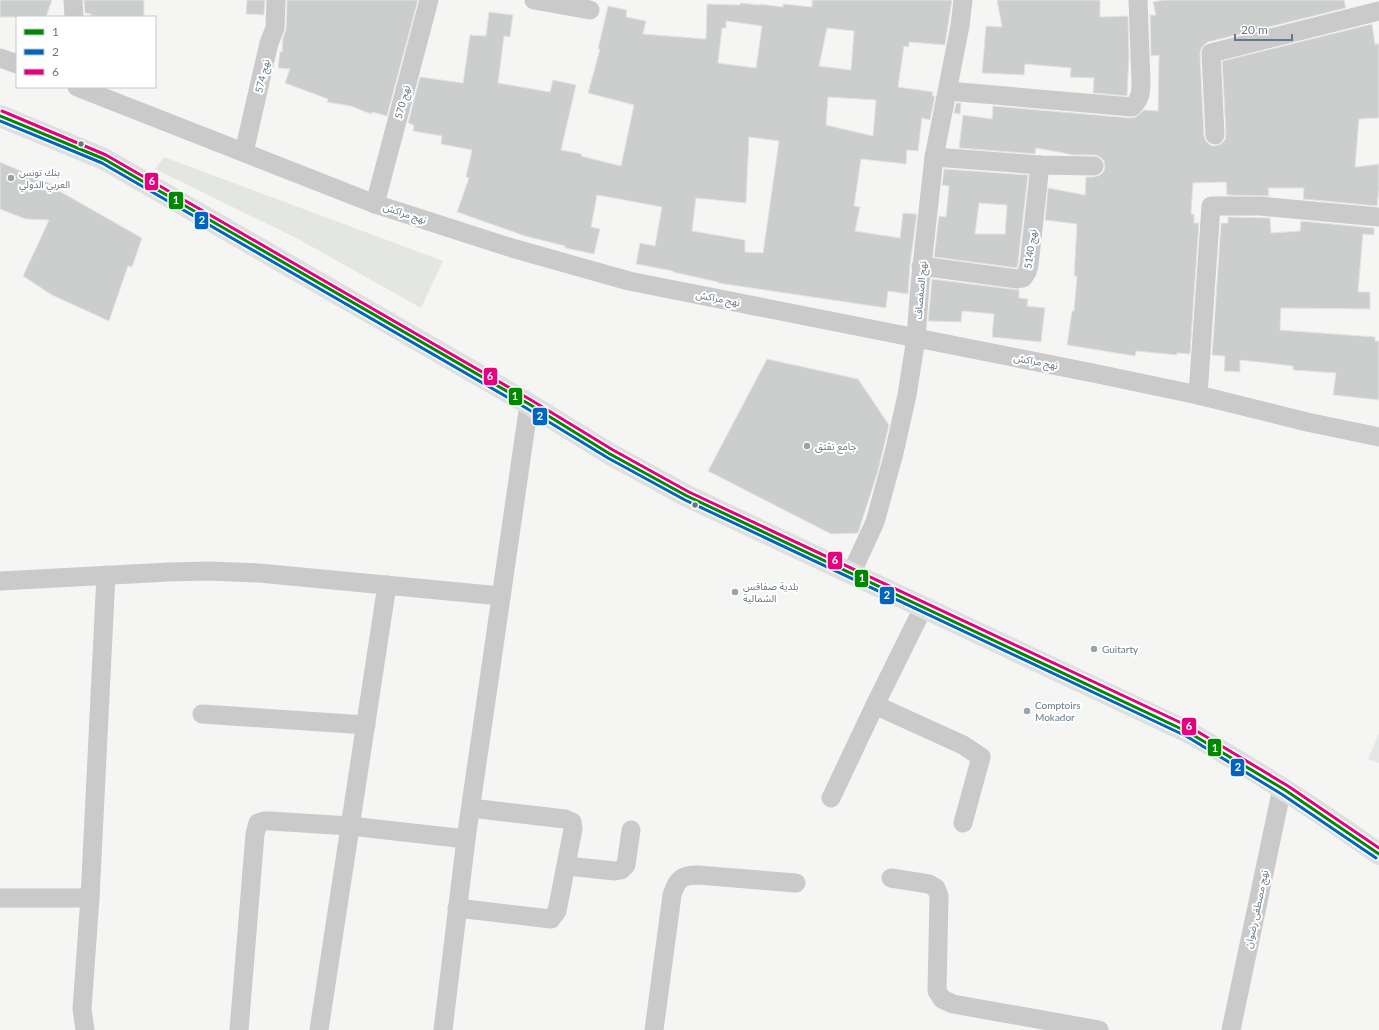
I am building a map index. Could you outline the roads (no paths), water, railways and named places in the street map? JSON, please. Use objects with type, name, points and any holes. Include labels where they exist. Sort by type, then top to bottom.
[{"type":"main road","points":[[0,116],[104,159],[530,404],[610,454],[687,496],[1188,732],[1238,760],[1282,788],[1379,854]]},
{"type":"street","points":[[73,0],[74,16]]},
{"type":"street","name":"نهج 574","points":[[244,152],[269,43],[275,28],[276,0]]},
{"type":"street","name":"نهج 570","points":[[375,204],[429,0]]},
{"type":"street","points":[[534,0],[590,10]]},
{"type":"street","name":"نهج الصفصاف","points":[[851,574],[875,522],[907,395],[916,338],[934,157],[948,91],[960,26],[963,0]]},
{"type":"street","points":[[948,91],[1132,107],[1137,102],[1140,94],[1138,0]]},
{"type":"street","points":[[1215,135],[1211,53],[1379,11]]},
{"type":"street","points":[[0,58],[16,64]]},
{"type":"street","name":"نهج مراكش","points":[[80,88],[375,204],[512,248],[628,280],[1198,395],[1307,422],[1379,437]]},
{"type":"street","points":[[934,157],[1040,165],[1094,166]]},
{"type":"street","name":"نهج 5140","points":[[922,266],[1017,279],[1023,278],[1029,265],[1040,165]]},
{"type":"street","points":[[1198,395],[1210,206],[1260,206],[1379,217]]},
{"type":"street","points":[[443,1030],[466,839],[530,404]]},
{"type":"street","points":[[0,581],[209,571],[259,573],[501,596]]},
{"type":"street","points":[[85,1030],[82,1008],[90,898],[106,575]]},
{"type":"street","points":[[319,1030],[387,585]]},
{"type":"street","points":[[832,798],[875,705],[923,608]]},
{"type":"street","points":[[875,705],[963,745],[981,758],[963,823]]},
{"type":"street","points":[[202,714],[366,725]]},
{"type":"street","name":"نهج مصطفى رضوان","points":[[1230,1030],[1282,788]]},
{"type":"street","points":[[457,908],[551,919],[557,911],[573,829],[572,822],[565,819],[471,808]]},
{"type":"street","points":[[239,1030],[255,834],[258,823],[270,821],[350,826],[466,839]]},
{"type":"street","points":[[567,866],[615,871],[621,870],[626,865],[631,830]]},
{"type":"street","points":[[654,1030],[672,894],[675,885],[681,878],[690,875],[698,875],[796,883]]},
{"type":"street","points":[[891,878],[929,884],[936,888],[939,896],[937,991],[942,999],[953,1004],[1099,1030]]},
{"type":"street","points":[[0,898],[90,898]]},
{"type":"place","name":"بنك تونس العربي الدولي","points":[[11,178]]},
{"type":"place","name":"جامع تقتق","points":[[807,446]]},
{"type":"place","name":"بلدية صفاقس الشمالية","points":[[735,592]]},
{"type":"place","name":"Guitarty","points":[[1094,649]]},
{"type":"place","name":"Comptoirs Mokador","points":[[1027,711]]}]
